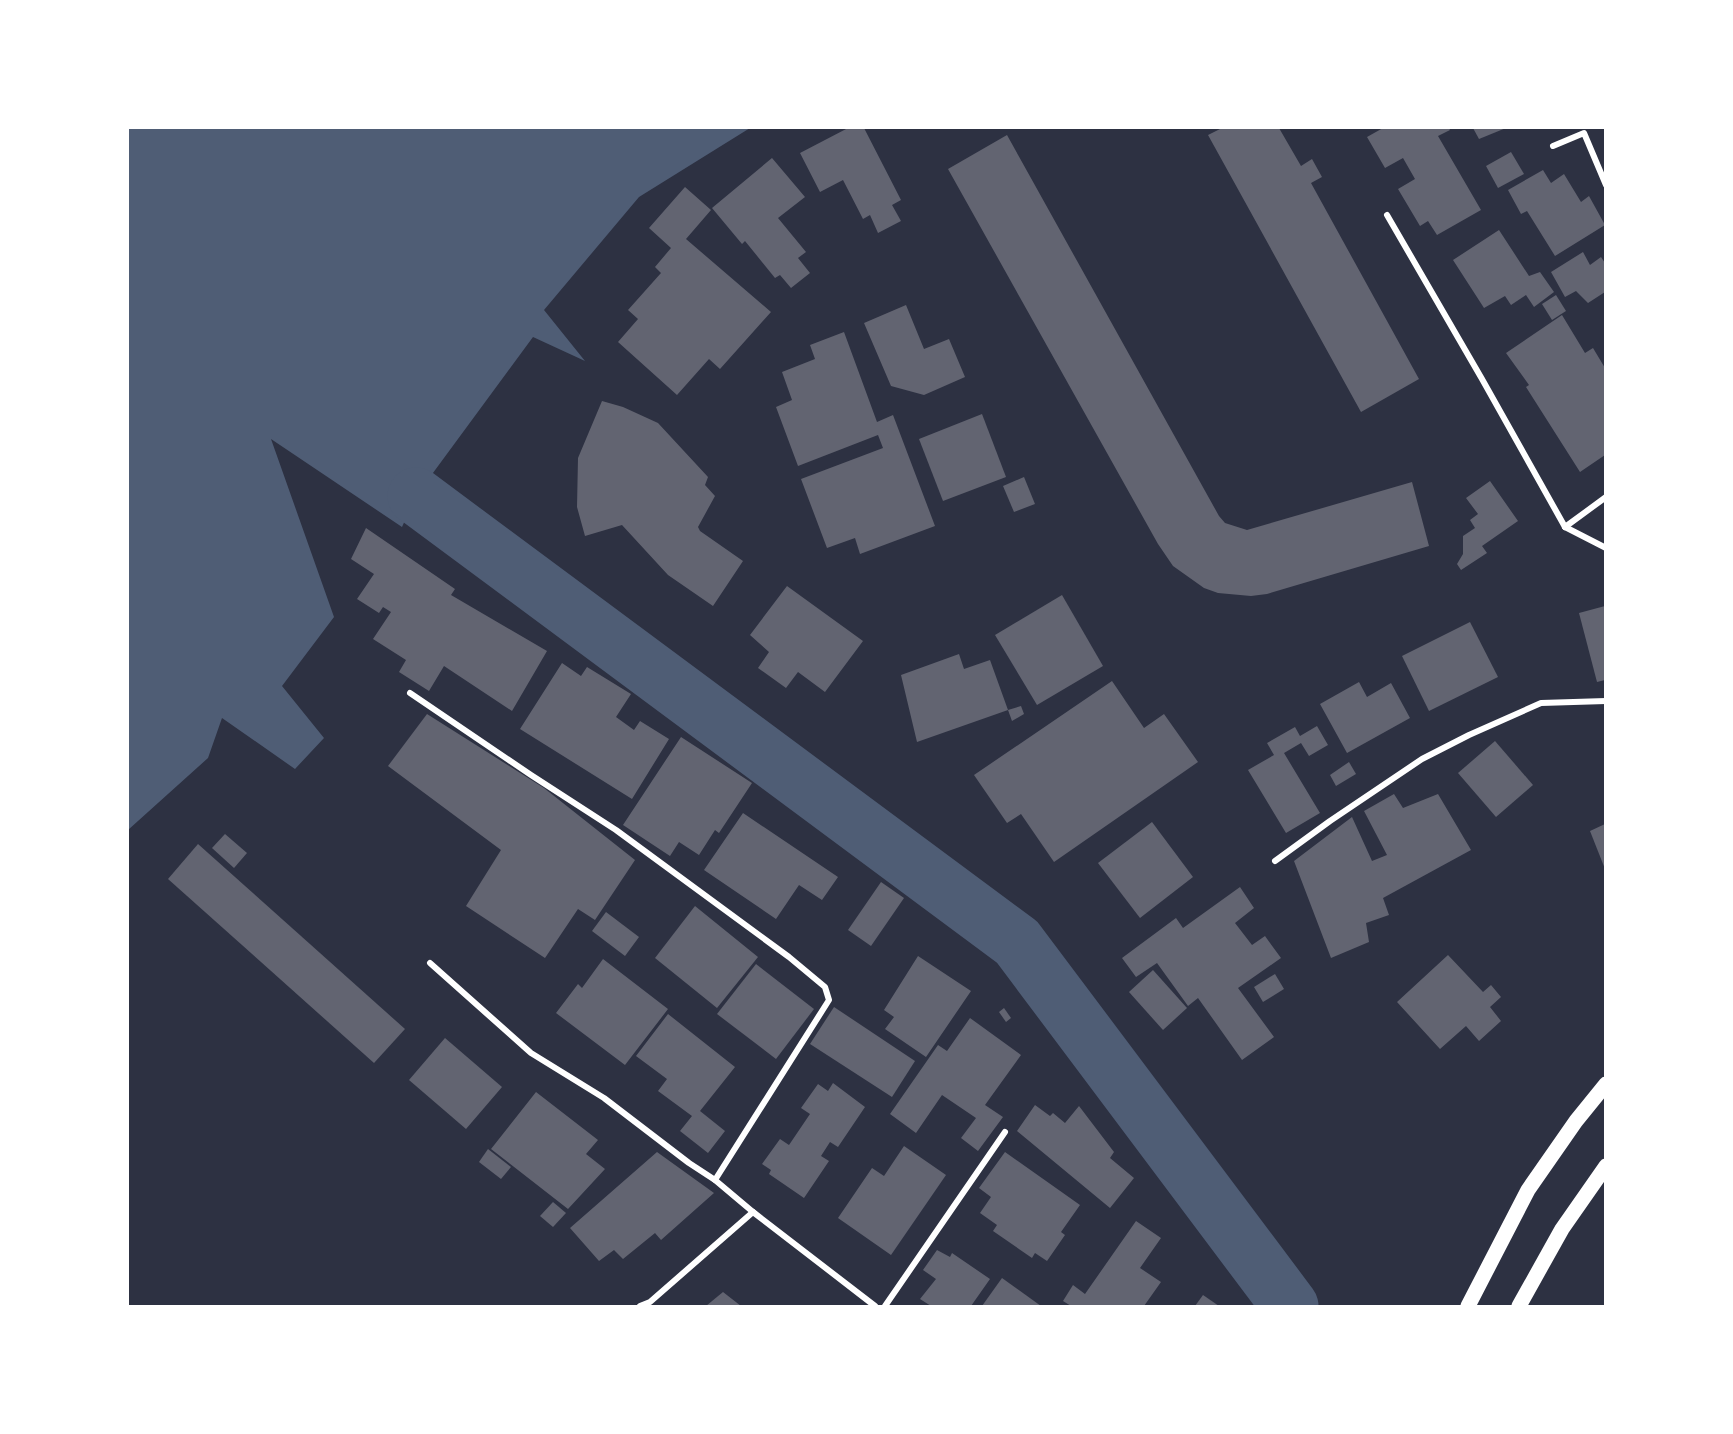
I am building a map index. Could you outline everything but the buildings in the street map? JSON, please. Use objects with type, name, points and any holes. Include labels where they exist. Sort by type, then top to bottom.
[{"type":"main road","points":[[1468,1306],[1528,1190],[1605,1084]]},
{"type":"main road","points":[[1519,1306],[1562,1229],[1605,1166]]},
{"type":"street","points":[[1553,146],[1584,133],[1605,185]]},
{"type":"street","points":[[1387,215],[1565,527],[1605,548]]},
{"type":"street","points":[[1565,527],[1605,498]]},
{"type":"street","points":[[411,693],[531,776],[616,830],[789,957],[825,987],[829,1000],[715,1180]]},
{"type":"street","points":[[1275,861],[1330,820],[1422,759],[1469,735],[1541,703],[1605,701]]},
{"type":"street","points":[[430,963],[531,1053],[604,1098],[715,1180],[876,1306]]},
{"type":"street","points":[[885,1306],[1005,1132]]},
{"type":"street","points":[[640,1306],[650,1302],[753,1212]]},
{"type":"water","points":[[128,128],[750,128],[639,197],[544,310],[585,361],[533,337],[416,496],[402,527],[271,439],[334,617],[282,686],[324,738],[295,769],[222,718],[208,758],[128,830]]},
{"type":"waterway","points":[[416,496],[1017,942],[1290,1306]]}]
